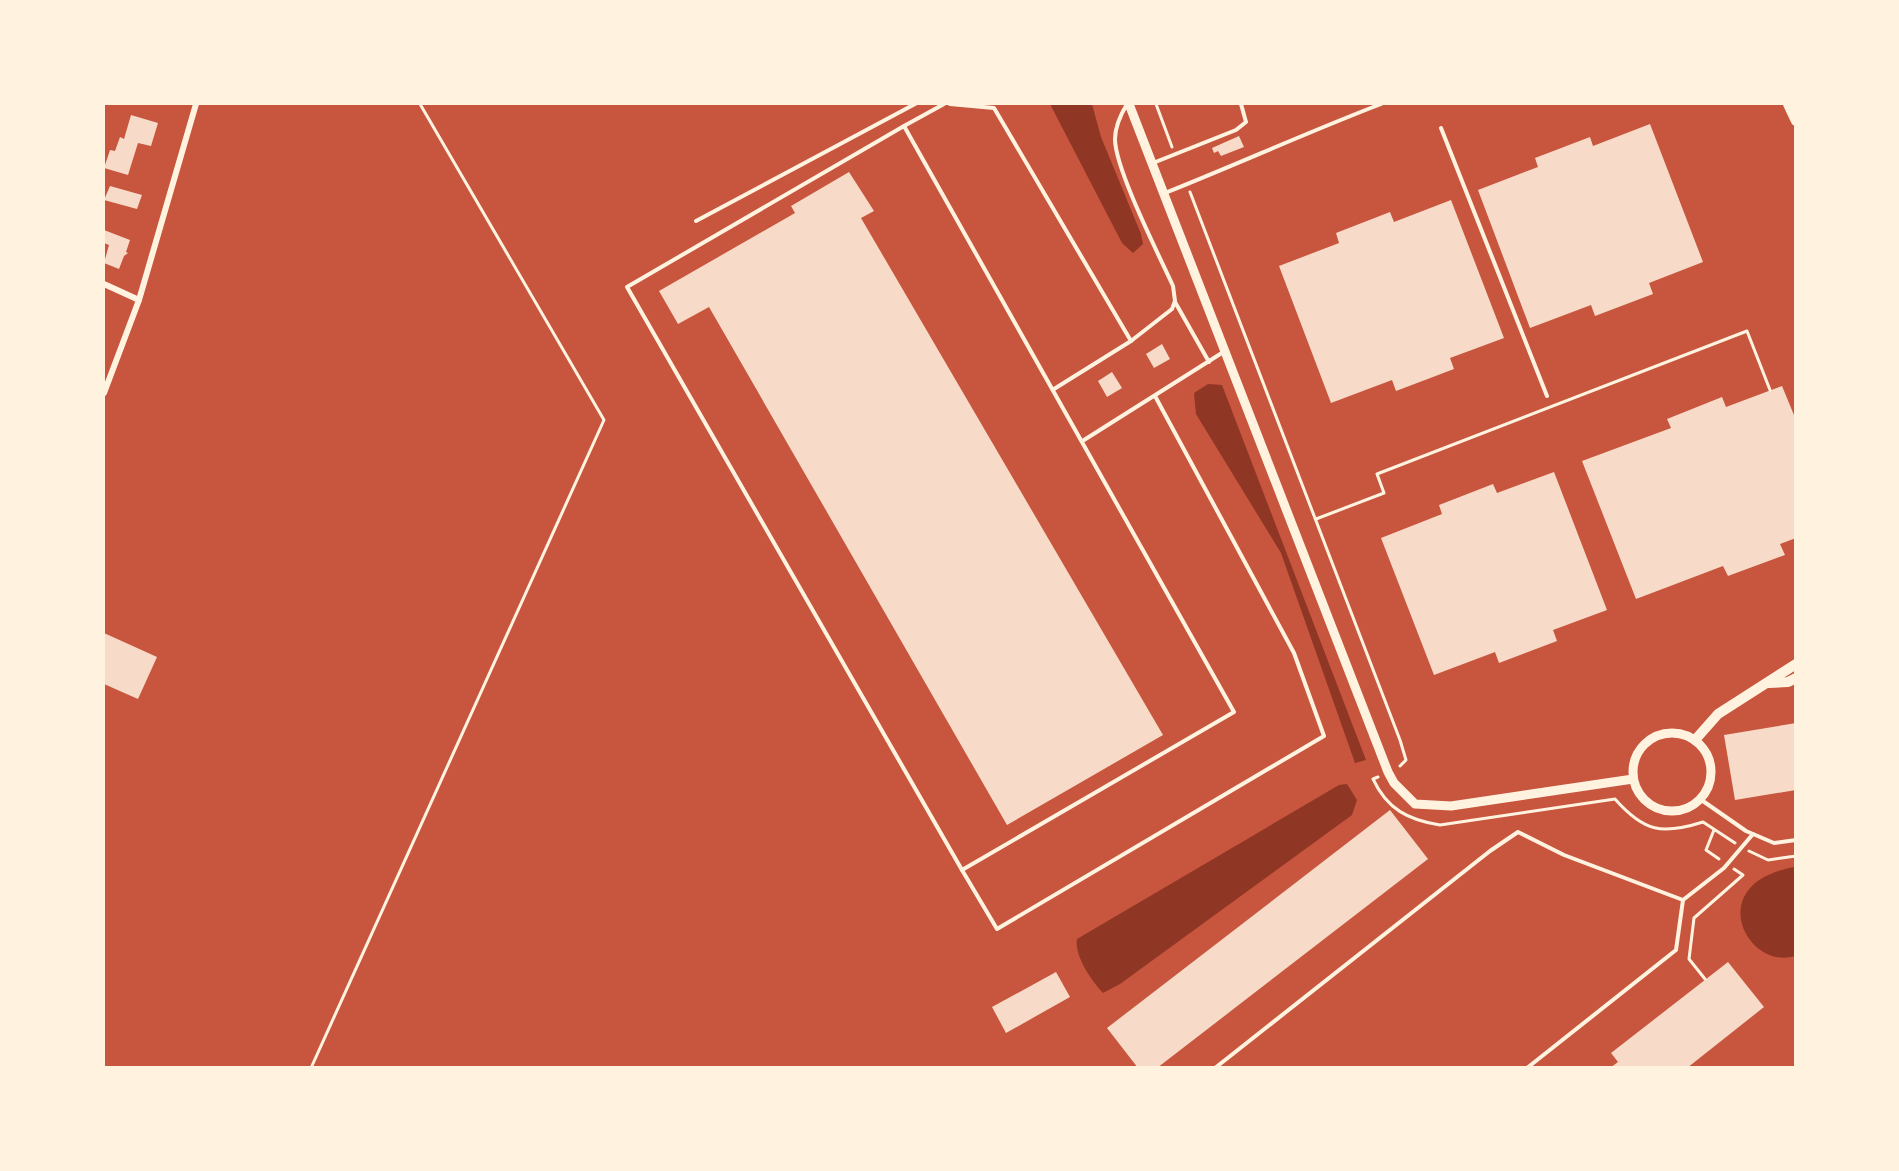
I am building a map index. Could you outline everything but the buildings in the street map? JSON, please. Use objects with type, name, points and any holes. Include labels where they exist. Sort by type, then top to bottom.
[{"type":"main road","points":[[1128,104],[1394,783],[1415,804],[1450,806],[1633,779]]},
{"type":"main road","points":[[1788,104],[1796,121]]},
{"type":"main road","points":[[1695,740],[1718,714],[1796,664]]},
{"type":"main road","points":[[1769,683],[1788,682],[1796,678]]},
{"type":"main road","points":[[1669,733],[1678,733],[1695,740],[1707,755],[1711,773],[1709,783],[1700,799],[1692,805],[1675,811],[1656,808],[1641,796],[1633,779],[1634,760],[1638,752],[1651,739],[1669,733]]},
{"type":"street","points":[[104,393],[139,300],[196,104]]},
{"type":"street","points":[[104,284],[139,300]]},
{"type":"lane","points":[[696,221],[915,104]]},
{"type":"lane","points":[[944,104],[627,287],[997,930],[1324,736],[1294,653],[1155,396]]},
{"type":"lane","points":[[950,104],[994,108],[1131,341]]},
{"type":"lane","points":[[1128,104],[1121,115],[1115,140],[1124,172],[1173,286],[1175,302],[1209,362]]},
{"type":"lane","points":[[1153,163],[1236,130],[1246,122],[1241,104]]},
{"type":"lane","points":[[1165,194],[1254,158],[1294,137],[1381,104]]},
{"type":"lane","points":[[904,126],[1084,440],[1234,712],[962,870]]},
{"type":"lane","points":[[1441,128],[1547,396]]},
{"type":"lane","points":[[1054,389],[1131,341],[1172,309],[1175,302]]},
{"type":"lane","points":[[1084,440],[1226,351]]},
{"type":"lane","points":[[1700,799],[1753,834],[1774,843],[1796,840]]},
{"type":"lane","points":[[1215,1068],[1490,851],[1518,832],[1564,855],[1683,900]]},
{"type":"lane","points":[[1527,1068],[1676,950],[1683,900],[1727,864],[1753,834]]},
{"type":"path","points":[[311,1068],[604,420],[420,104]]},
{"type":"path","points":[[1156,104],[1175,154]]},
{"type":"path","points":[[1187,185],[1406,760],[1373,779],[1379,792],[1395,810],[1415,821],[1440,825],[1615,799],[1632,818],[1657,831],[1686,828],[1703,822],[1742,847],[1768,860],[1796,856]]},
{"type":"path","points":[[1316,519],[1384,493],[1377,474],[1747,331],[1770,390]]},
{"type":"path","points":[[1705,980],[1689,959],[1694,918],[1743,875],[1706,850],[1714,830]]},
{"type":"shaded area","points":[[1050,104],[1092,104],[1101,137],[1141,234],[1143,244],[1133,253],[1122,243]]},
{"type":"shaded area","points":[[1208,384],[1222,385],[1366,760],[1355,763],[1281,553],[1196,414],[1194,393]]},
{"type":"shaded area","points":[[1347,784],[1357,800],[1352,815],[1120,984],[1103,993],[1081,960],[1077,939],[1339,785]]},
{"type":"shaded area","points":[[1795,867],[1795,956],[1777,957],[1762,951],[1749,939],[1742,923],[1741,906],[1749,890],[1766,876]]}]
